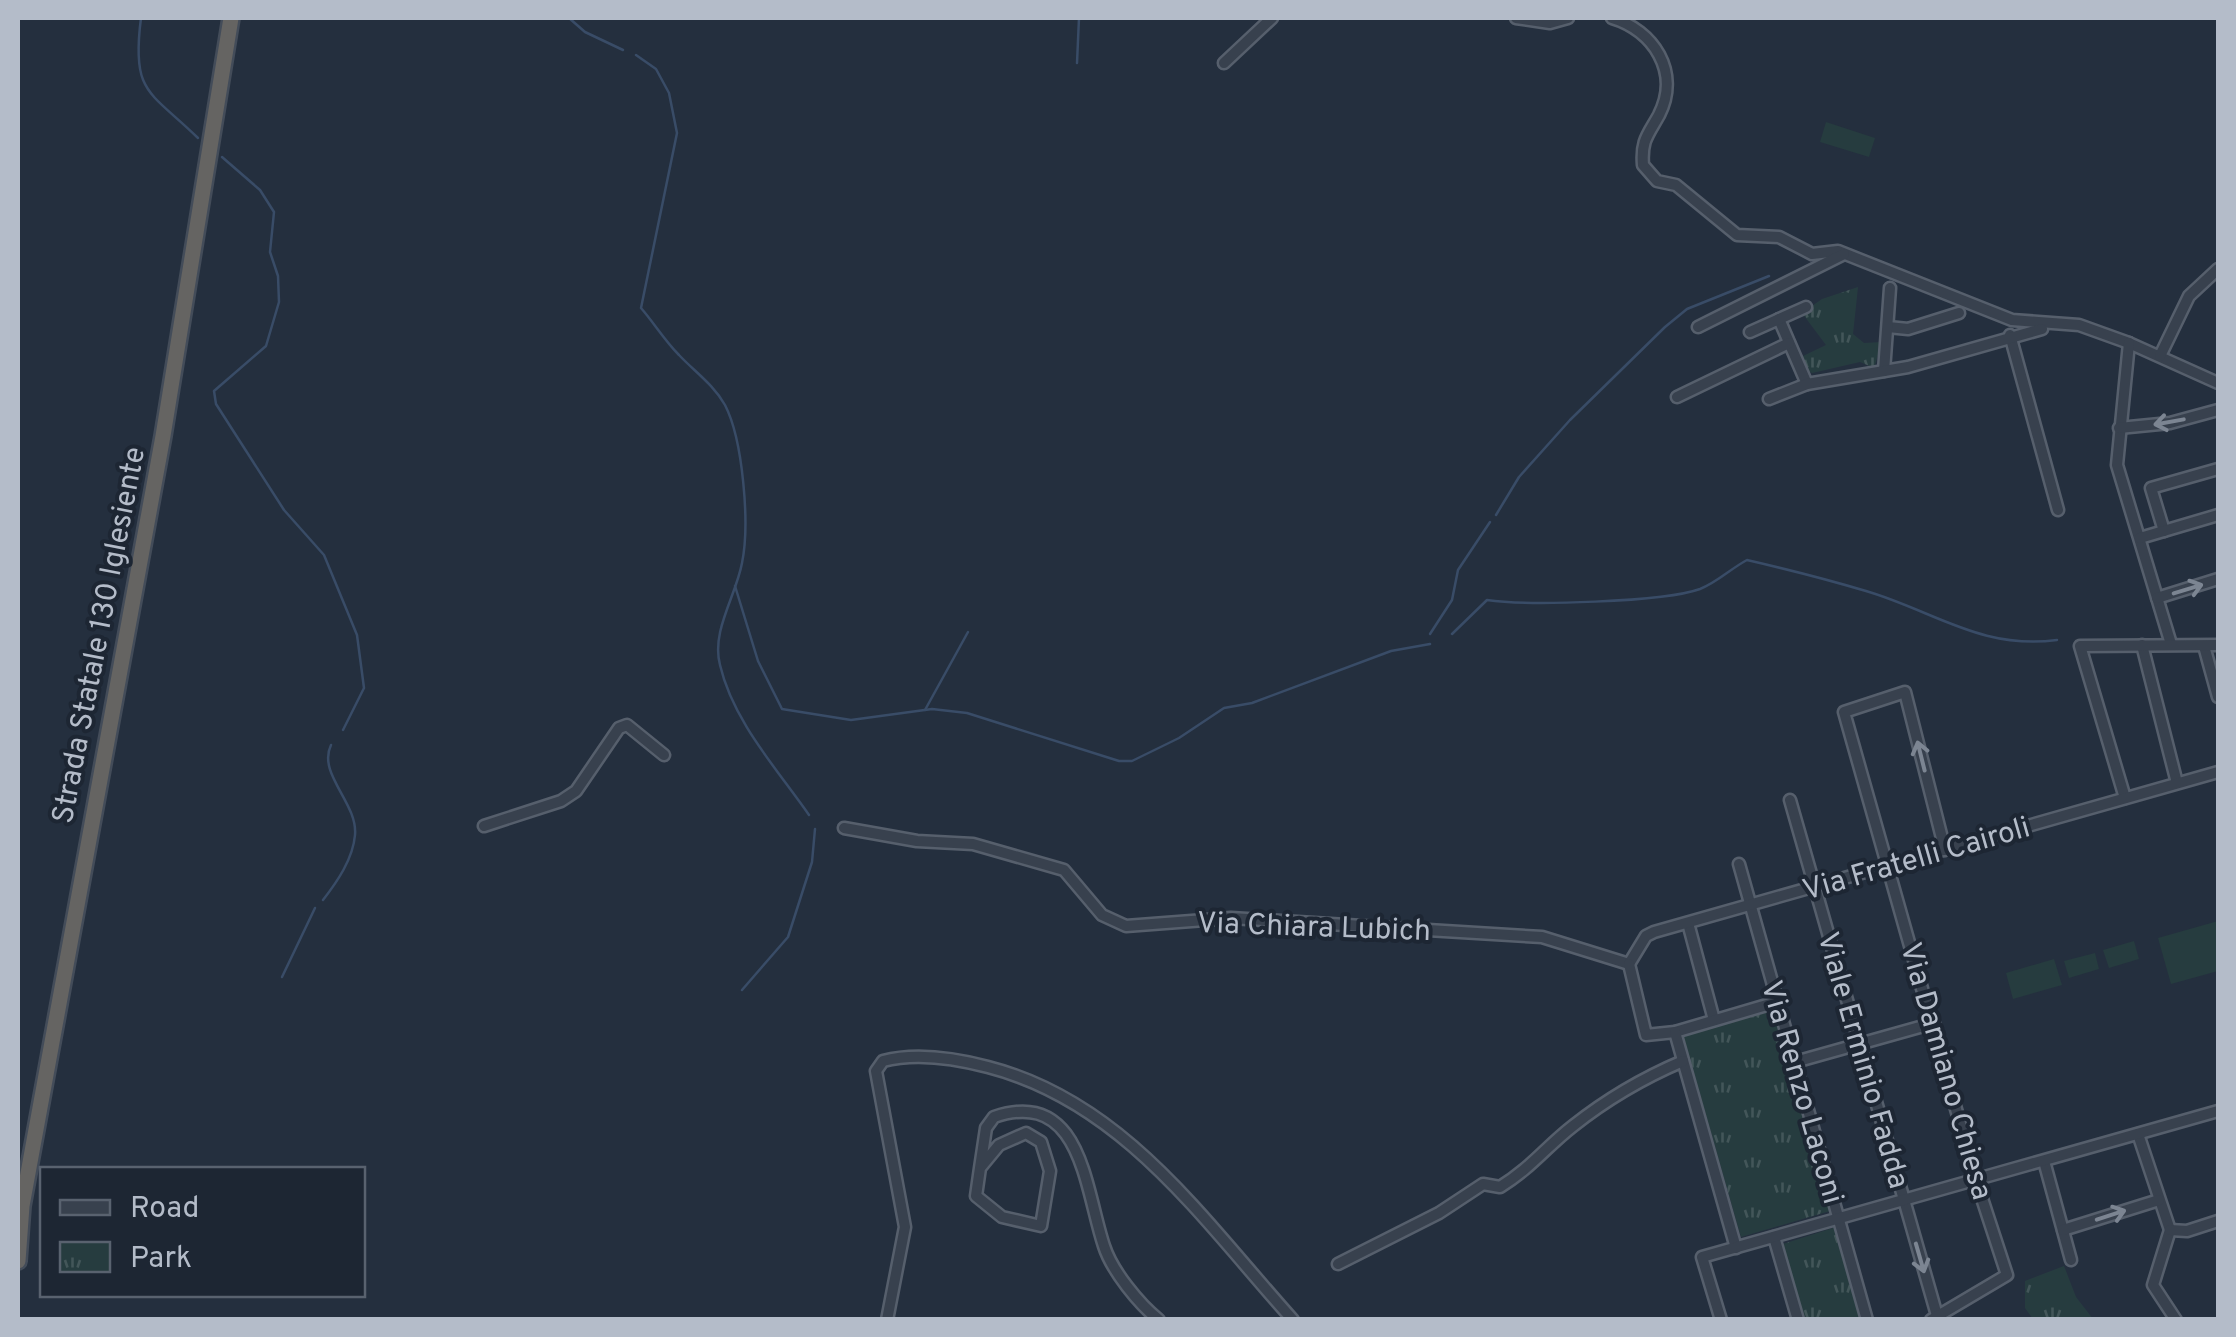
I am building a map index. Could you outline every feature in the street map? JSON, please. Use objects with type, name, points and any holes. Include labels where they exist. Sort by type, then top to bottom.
[{"type":"highway","name":"Strada Statale 130 Iglesiente","points":[[18,1261],[22,1206],[163,436],[231,18]]},
{"type":"street","points":[[1224,62],[1272,18]]},
{"type":"street","points":[[1516,18],[1568,18]]},
{"type":"street","points":[[1612,18],[1649,38],[1663,56],[1665,93],[1642,147],[1643,165],[1652,176],[1676,184],[1737,235],[1779,237],[1812,254],[1844,253],[2012,320],[2079,326],[2129,343],[2218,383]]},
{"type":"street","points":[[1698,328],[1844,253]]},
{"type":"street","points":[[2160,356],[2189,296],[2218,269]]},
{"type":"street","points":[[1884,371],[1890,288]]},
{"type":"street","points":[[1750,332],[1806,307]]},
{"type":"street","points":[[1888,327],[1908,329],[1959,313]]},
{"type":"street","points":[[1778,319],[1807,384]]},
{"type":"street","points":[[1770,399],[1807,384],[1884,371],[2053,326]]},
{"type":"street","points":[[2010,335],[2058,510]]},
{"type":"street","points":[[2129,343],[2117,465],[2171,644]]},
{"type":"street","points":[[1677,396],[1789,344]]},
{"type":"street","points":[[2119,428],[2170,423],[2218,410]]},
{"type":"street","points":[[2164,531],[2151,488],[2218,469]]},
{"type":"street","points":[[2140,538],[2218,515]]},
{"type":"street","points":[[2157,598],[2218,579]]},
{"type":"street","points":[[2142,645],[2177,783]]},
{"type":"street","points":[[2124,798],[2080,646],[2218,645]]},
{"type":"street","points":[[2204,646],[2218,698]]},
{"type":"street","name":"Via Damiano Chiesa","points":[[1935,1318],[2008,1274],[1976,1180],[1844,712],[1906,692],[1945,850]]},
{"type":"street","points":[[484,826],[562,801],[576,791],[619,728],[627,725],[636,730],[664,756]]},
{"type":"street","name":"Via Fratelli Cairoli","points":[[1628,964],[1646,936],[2218,772]]},
{"type":"street","name":"Viale Erminio Fadda","points":[[1790,800],[1935,1318]]},
{"type":"street","name":"Via Chiara Lubich","points":[[844,828],[917,841],[973,844],[1064,870],[1102,915],[1126,926],[1232,918],[1542,937],[1628,964]]},
{"type":"street","name":"Via Renzo Laconi","points":[[1739,864],[1866,1320]]},
{"type":"street","points":[[1688,923],[1714,1020]]},
{"type":"street","points":[[1628,964],[1646,1035],[1674,1032],[1778,1002]]},
{"type":"street","points":[[1794,1062],[1934,1023]]},
{"type":"street","points":[[1674,1032],[1736,1248]]},
{"type":"street","points":[[887,1320],[904,1227],[876,1071],[883,1060],[898,1057],[957,1058],[1013,1073],[1078,1102],[1148,1158],[1292,1320]]},
{"type":"street","points":[[1338,1264],[1439,1214],[1484,1184],[1500,1188],[1534,1166],[1570,1128],[1638,1080],[1682,1061]]},
{"type":"street","points":[[1721,1320],[1702,1257],[2218,1111]]},
{"type":"street","points":[[980,1168],[999,1145],[1026,1133],[1041,1142],[1050,1170],[1041,1226],[1002,1217],[976,1196],[980,1168],[994,1116],[1039,1113],[1057,1123],[1077,1151],[1104,1250],[1159,1320]]},
{"type":"street","points":[[2138,1134],[2170,1230],[2153,1284],[2176,1320]]},
{"type":"street","points":[[2044,1161],[2070,1260]]},
{"type":"street","points":[[2063,1230],[2159,1200]]},
{"type":"street","points":[[2170,1230],[2187,1231],[2218,1221]]},
{"type":"street","points":[[1774,1237],[1798,1320]]},
{"type":"green space","points":[[1826,122],[1875,138],[1869,157],[1820,142]]},
{"type":"green space","points":[[1858,287],[1853,334],[1864,343],[1882,342],[1874,368],[1860,362],[1812,373],[1806,369],[1803,356],[1826,345],[1802,313],[1822,299]]},
{"type":"green space","points":[[2218,921],[2218,971],[2171,984],[2158,938]]},
{"type":"green space","points":[[2134,941],[2139,959],[2109,968],[2103,950]]},
{"type":"green space","points":[[2095,953],[2099,969],[2069,978],[2064,961]]},
{"type":"green space","points":[[2054,959],[2062,985],[2013,999],[2006,973]]},
{"type":"green space","points":[[1773,1011],[1830,1211],[1741,1237],[1683,1035]]},
{"type":"green space","points":[[1836,1227],[1862,1319],[1805,1319],[1783,1244]]},
{"type":"green space","points":[[2064,1266],[2076,1297],[2093,1319],[2033,1319],[2025,1308],[2025,1281]]},
{"type":"waterway","points":[[141,18],[142,77],[156,99],[198,138]]},
{"type":"waterway","points":[[569,18],[585,32],[623,50]]},
{"type":"waterway","points":[[718,18],[725,18]]},
{"type":"waterway","points":[[1077,63],[1079,18]]},
{"type":"waterway","points":[[636,55],[656,69],[669,93],[677,133],[641,308],[725,405],[740,460],[744,546],[739,575],[721,626],[720,665],[745,725],[809,815]]},
{"type":"waterway","points":[[222,157],[260,190],[274,212],[270,252],[278,276],[279,302],[266,346],[214,391],[216,404],[284,510],[324,555],[357,635],[364,688],[343,730]]},
{"type":"waterway","points":[[1496,515],[1519,477],[1570,420],[1665,327],[1687,309],[1769,276]]},
{"type":"waterway","points":[[1430,634],[1452,600],[1458,570],[1490,522]]},
{"type":"waterway","points":[[1452,634],[1487,600],[1595,602],[1657,597],[1700,589],[1747,560],[1866,591],[1981,634],[2030,642],[2057,640]]},
{"type":"waterway","points":[[735,586],[758,661],[782,709],[851,720],[932,709],[967,713],[1119,761],[1132,761],[1179,738],[1224,708],[1252,703],[1391,651],[1430,644]]},
{"type":"waterway","points":[[925,710],[968,632]]},
{"type":"waterway","points":[[323,900],[348,861],[355,835],[351,812],[329,767],[331,745]]},
{"type":"waterway","points":[[742,990],[788,937],[812,862],[815,829]]},
{"type":"waterway","points":[[282,977],[315,908]]}]
